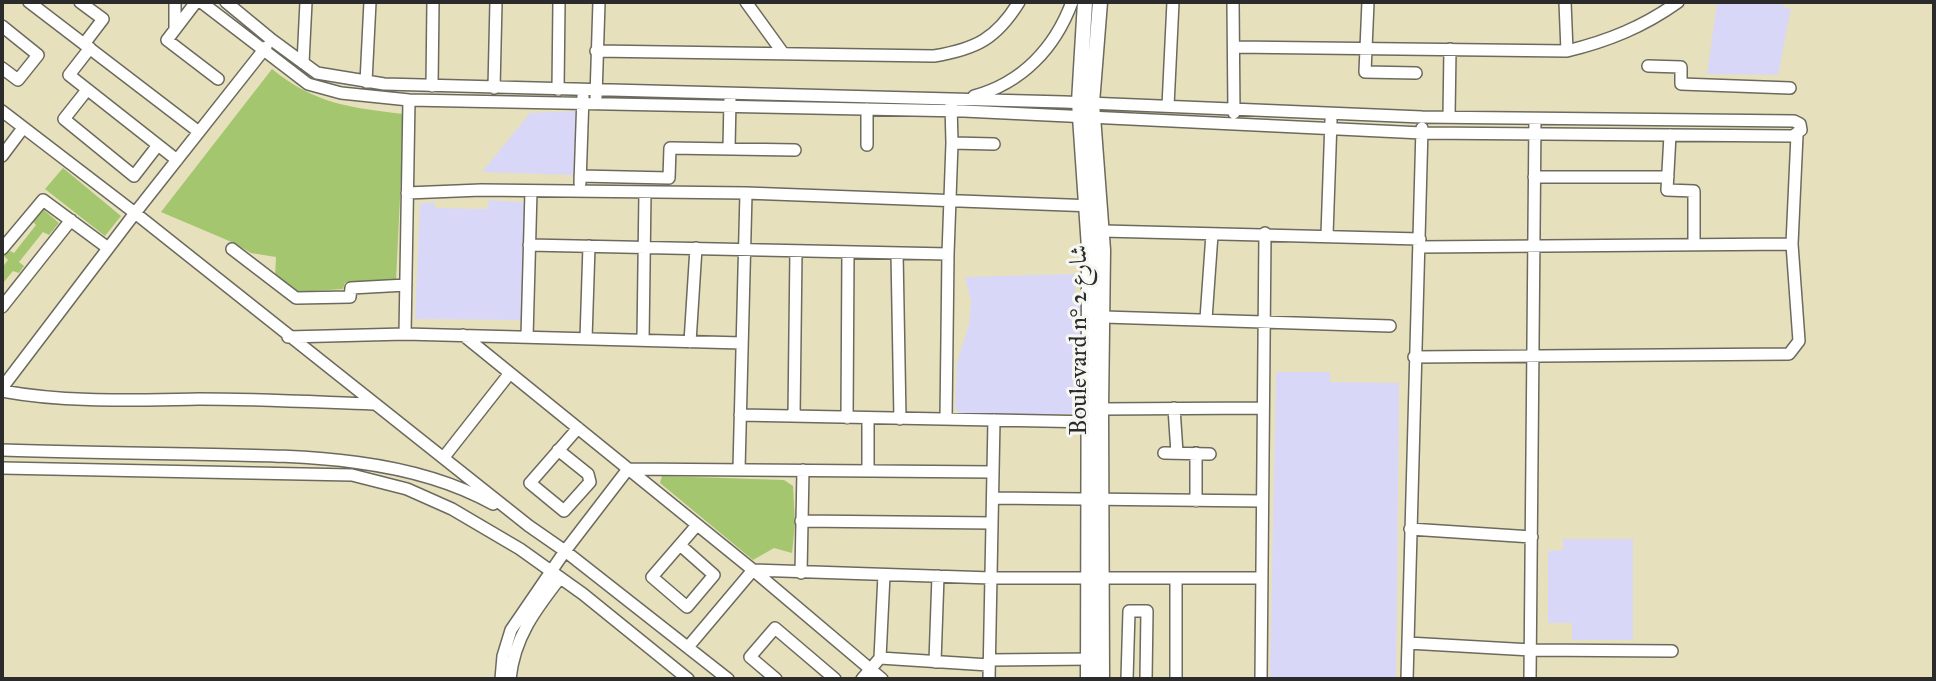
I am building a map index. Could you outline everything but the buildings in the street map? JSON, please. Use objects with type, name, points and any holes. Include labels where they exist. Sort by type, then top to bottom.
[{"type":"main road","name":"Boulevard n° شارع 2","points":[[1085,2],[1079,85],[1097,418]]},
{"type":"main road","name":"Boulevard n° شارع 2","points":[[1100,2],[1081,108],[1102,207],[1103,231],[1104,317],[1097,418],[1096,500],[1096,659],[1102,679]]},
{"type":"main road","name":"Boulevard n° شارع 2","points":[[1088,679],[1096,659]]},
{"type":"street","points":[[29,2],[44,6],[87,46],[199,132]]},
{"type":"street","points":[[80,2],[103,19],[69,75],[177,160]]},
{"type":"street","points":[[175,2],[175,30]]},
{"type":"street","points":[[218,79],[167,40],[199,2],[216,6],[264,50],[308,84],[341,93],[409,100],[867,109],[954,104],[1081,108],[1235,123],[1422,133],[1797,135]]},
{"type":"street","points":[[226,2],[317,73],[366,82],[1081,108],[1168,106],[1422,117],[1794,121],[1801,127],[1797,135],[1792,244],[1799,341],[1789,354],[1414,357]]},
{"type":"street","points":[[303,63],[306,2]]},
{"type":"street","points":[[366,82],[370,2]]},
{"type":"street","points":[[432,86],[433,2]]},
{"type":"street","points":[[494,88],[496,2]]},
{"type":"street","points":[[558,90],[559,2]]},
{"type":"street","points":[[580,191],[582,104],[590,90],[599,2]]},
{"type":"street","points":[[746,2],[783,53]]},
{"type":"street","points":[[596,51],[934,56],[959,52],[996,34],[1019,2]]},
{"type":"street","points":[[954,104],[999,88],[1033,64],[1058,33],[1072,2]]},
{"type":"street","points":[[1168,106],[1173,2]]},
{"type":"street","points":[[1233,2],[1235,123]]},
{"type":"street","points":[[1368,2],[1365,72],[1416,73]]},
{"type":"street","points":[[1565,2],[1567,51]]},
{"type":"street","points":[[1234,47],[1567,51],[1617,37],[1678,2]]},
{"type":"street","points":[[2,26],[38,55],[18,80],[2,68]]},
{"type":"street","points":[[272,40],[135,213],[2,390],[42,397],[143,401],[296,399],[373,404]]},
{"type":"street","points":[[1449,117],[1450,49]]},
{"type":"street","points":[[1648,66],[1681,67],[1681,84],[1790,88]]},
{"type":"street","points":[[87,90],[64,119],[134,176],[158,145]]},
{"type":"street","points":[[590,90],[596,104]]},
{"type":"street","points":[[729,148],[731,93]]},
{"type":"street","points":[[405,334],[409,100]]},
{"type":"street","points":[[946,419],[954,104]]},
{"type":"street","points":[[867,109],[867,145]]},
{"type":"street","points":[[2,111],[518,518],[565,551],[728,679]]},
{"type":"street","points":[[1327,235],[1331,113]]},
{"type":"street","points":[[1407,679],[1422,117]]},
{"type":"street","points":[[1530,679],[1535,119]]},
{"type":"street","points":[[1653,120],[1653,135]]},
{"type":"street","points":[[2,156],[23,128]]},
{"type":"street","points":[[1670,135],[1667,190],[1694,191],[1694,245]]},
{"type":"street","points":[[952,143],[994,144]]},
{"type":"street","points":[[580,176],[669,178],[670,148],[795,150]]},
{"type":"street","points":[[1534,177],[1668,177]]},
{"type":"street","points":[[527,337],[531,191]]},
{"type":"street","points":[[643,340],[645,192]]},
{"type":"street","points":[[407,193],[746,193],[1102,207]]},
{"type":"street","points":[[739,469],[746,193]]},
{"type":"street","points":[[2,249],[43,200],[108,248]]},
{"type":"street","points":[[2,307],[71,220]]},
{"type":"street","points":[[1103,231],[1327,235],[1419,243],[1534,246],[1792,244]]},
{"type":"street","points":[[1261,679],[1265,233]]},
{"type":"street","points":[[1206,319],[1212,234]]},
{"type":"street","points":[[529,245],[948,254]]},
{"type":"street","points":[[586,339],[589,246]]},
{"type":"street","points":[[690,342],[696,248]]},
{"type":"street","points":[[232,249],[296,298],[350,297],[351,288],[406,285]]},
{"type":"street","points":[[794,416],[796,251]]},
{"type":"street","points":[[847,418],[848,252]]},
{"type":"street","points":[[897,253],[900,419]]},
{"type":"street","points":[[1104,317],[1390,326]]},
{"type":"street","points":[[287,337],[405,334],[742,343]]},
{"type":"street","points":[[463,335],[753,570],[866,674],[882,679]]},
{"type":"street","points":[[444,457],[510,373]]},
{"type":"street","points":[[1174,408],[1177,453]]},
{"type":"street","points":[[740,415],[994,420],[1097,418],[1174,408],[1263,408]]},
{"type":"street","points":[[868,418],[868,470]]},
{"type":"street","points":[[989,679],[994,420]]},
{"type":"street","points":[[558,450],[588,474],[590,482],[564,511],[530,483],[558,450],[578,428]]},
{"type":"street","points":[[2,450],[298,456],[360,463],[471,491],[518,518]]},
{"type":"street","points":[[1164,453],[1210,454]]},
{"type":"street","points":[[1196,453],[1196,501]]},
{"type":"street","points":[[2,468],[352,475],[407,489],[452,509],[520,549],[688,679]]},
{"type":"street","points":[[628,469],[993,472]]},
{"type":"street","points":[[510,679],[512,659],[521,633],[556,574],[565,551],[628,469]]},
{"type":"street","points":[[801,573],[803,470]]},
{"type":"street","points":[[993,498],[1262,501]]},
{"type":"street","points":[[801,521],[992,523]]},
{"type":"street","points":[[680,545],[714,575],[687,607],[652,577],[697,525]]},
{"type":"street","points":[[1410,529],[1532,537]]},
{"type":"street","points":[[753,570],[991,578],[1262,578]]},
{"type":"street","points":[[688,647],[753,570]]},
{"type":"street","points":[[501,679],[503,656],[511,630],[556,574]]},
{"type":"street","points":[[866,674],[880,658],[884,575]]},
{"type":"street","points":[[935,662],[938,576]]},
{"type":"street","points":[[1176,578],[1176,679]]},
{"type":"street","points":[[1127,679],[1129,611],[1147,611],[1146,679]]},
{"type":"street","points":[[776,679],[750,657],[775,628],[835,679]]},
{"type":"street","points":[[1408,643],[1531,650],[1672,651]]},
{"type":"street","points":[[880,658],[989,663],[1096,659]]},
{"type":"shaded area","points":[[1717,2],[1781,2],[1785,8],[1791,8],[1778,75],[1707,74]]},
{"type":"shaded area","points":[[579,111],[576,175],[482,172],[530,113]]},
{"type":"shaded area","points":[[489,200],[527,203],[523,320],[415,319],[420,204],[435,202],[435,208],[487,209]]},
{"type":"shaded area","points":[[1075,274],[1075,292],[1083,294],[1079,411],[1074,414],[961,414],[955,408],[957,363],[969,324],[971,301],[965,277]]},
{"type":"shaded area","points":[[1276,372],[1330,372],[1330,382],[1399,383],[1396,679],[1270,679]]},
{"type":"shaded area","points":[[1563,539],[1633,539],[1633,640],[1572,640],[1572,623],[1548,623],[1548,551],[1563,550]]},
{"type":"green space","points":[[272,69],[319,97],[404,114],[396,281],[345,283],[343,289],[296,292],[275,278],[276,257],[251,253],[161,212]]},
{"type":"green space","points":[[63,168],[121,216],[105,236],[45,189]]},
{"type":"green space","points":[[41,210],[59,223],[49,235],[43,232],[19,262],[24,266],[19,273],[13,271],[2,284],[2,268],[8,260],[4,256],[10,251],[14,253],[36,225],[32,221]]},
{"type":"green space","points":[[662,476],[784,480],[793,486],[795,523],[792,553],[774,548],[753,560],[660,483]]}]
